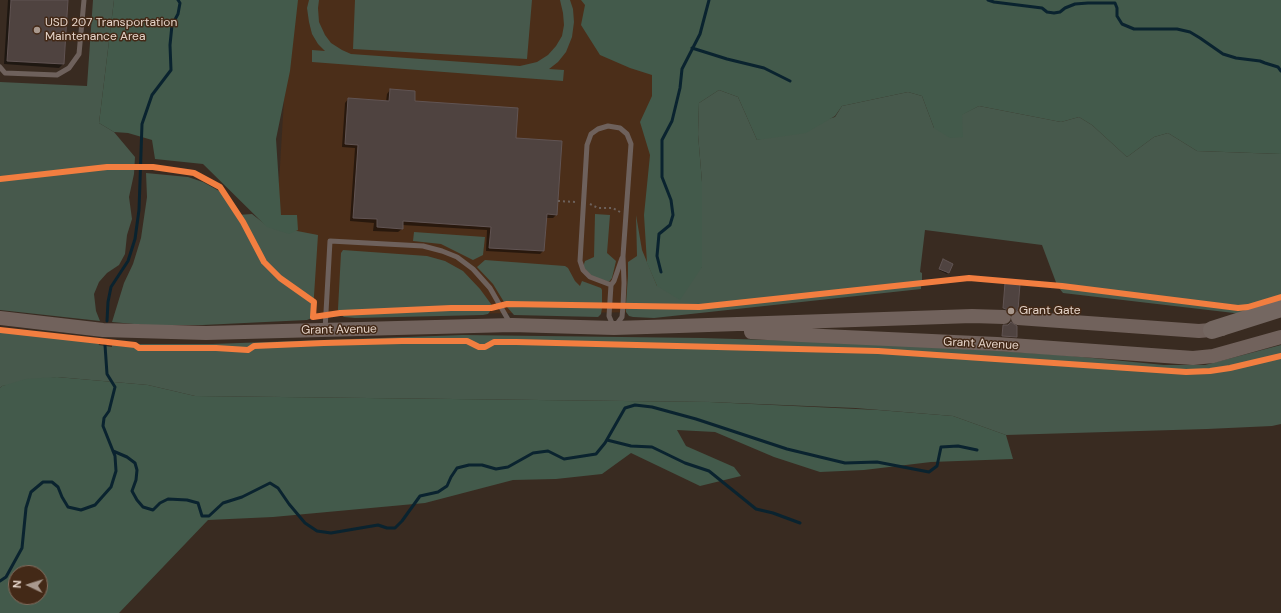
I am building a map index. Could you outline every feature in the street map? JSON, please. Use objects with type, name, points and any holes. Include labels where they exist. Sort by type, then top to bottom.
[{"type":"highway","points":[[1212,330],[1281,308]]},
{"type":"main road","name":"Grant Avenue","points":[[0,318],[103,330],[206,333],[512,325],[614,328],[972,316],[1004,317]]},
{"type":"main road","points":[[1018,318],[1199,331],[1281,318]]},
{"type":"main road","name":"Grant Avenue","points":[[679,326],[801,335],[997,344],[1193,358],[1213,356],[1281,338]]},
{"type":"lane","points":[[0,67],[5,73],[57,76],[69,68],[79,54],[84,0]]},
{"type":"lane","points":[[612,285],[590,277],[583,270],[580,261],[587,145],[591,134],[598,129],[608,126],[620,128],[627,134],[631,144],[623,256],[624,283],[622,316],[614,328]]},
{"type":"lane","points":[[325,330],[330,242],[423,246],[457,257],[473,269],[490,288],[512,325]]},
{"type":"lane","points":[[614,328],[609,316],[612,285],[623,256]]},
{"type":"path","points":[[558,201],[583,202],[598,208],[613,208],[626,216]]},
{"type":"shaded area","points":[[290,0],[649,0],[662,40],[668,312],[271,315]]},
{"type":"green space","points":[[93,0],[114,0],[99,123],[114,132],[135,157],[134,174],[129,197],[132,219],[127,235],[125,254],[119,265],[107,273],[99,282],[94,294],[96,311],[100,321],[0,310],[0,82],[87,86]]},
{"type":"green space","points":[[114,0],[298,0],[290,71],[276,139],[281,215],[297,215],[298,230],[289,234],[267,227],[203,164],[155,159],[152,140],[128,133],[114,132],[99,123]]},
{"type":"green space","points":[[309,0],[319,0],[319,22],[325,35],[331,43],[351,54],[520,66],[537,62],[548,55],[556,46],[562,36],[564,25],[560,0],[570,0],[573,9],[574,22],[572,37],[566,52],[558,62],[549,69],[564,70],[563,81],[312,62],[312,50],[325,51],[318,44],[312,34],[307,8]]},
{"type":"green space","points":[[355,0],[532,0],[527,59],[353,49]]},
{"type":"green space","points":[[581,0],[1281,0],[1281,154],[1197,151],[1168,133],[1154,137],[1127,157],[1092,125],[1079,117],[1061,122],[979,106],[962,115],[963,137],[950,138],[934,128],[922,96],[908,92],[842,106],[835,116],[806,133],[757,140],[738,97],[719,90],[699,103],[698,134],[702,182],[702,267],[680,300],[657,286],[647,263],[644,215],[650,155],[640,122],[652,96],[652,75],[630,68],[600,55],[581,25],[585,5]]},
{"type":"green space","points":[[719,90],[738,97],[757,140],[835,117],[842,106],[908,92],[922,96],[934,128],[979,106],[1061,122],[1079,117],[1092,125],[1127,157],[1154,137],[1168,133],[1197,151],[1281,154],[1281,296],[1253,305],[1237,306],[1057,285],[1042,245],[925,230],[920,272],[922,273],[922,281],[700,306],[626,304],[628,262],[637,256],[636,215],[642,250],[657,286],[702,267],[702,182],[698,134],[699,103]]},
{"type":"green space","points":[[146,173],[188,177],[203,182],[221,192],[237,215],[252,214],[266,225],[318,235],[313,311],[310,317],[312,318],[307,320],[203,325],[145,325],[112,322],[124,283],[133,264],[141,238],[147,197]]},
{"type":"green space","points":[[595,214],[610,215],[607,253],[616,261],[612,278],[609,282],[593,277],[584,268],[585,261],[594,257]]},
{"type":"green space","points":[[414,232],[485,237],[483,255],[473,260],[441,244],[413,241]]},
{"type":"green space","points":[[343,250],[427,256],[445,261],[463,271],[480,289],[491,304],[492,306],[489,307],[489,310],[491,310],[488,314],[483,315],[344,317],[341,315],[342,311],[338,310],[341,253]]},
{"type":"green space","points":[[485,260],[565,266],[580,286],[582,281],[601,288],[602,304],[599,304],[599,307],[602,308],[601,314],[598,317],[514,315],[507,307],[510,305],[508,302],[504,302],[493,284],[477,267]]},
{"type":"green space","points":[[921,284],[921,289],[654,318],[633,317],[629,316],[626,312],[626,309],[629,308],[699,308]]},
{"type":"green space","points":[[1059,288],[1237,308],[1249,308],[1281,298],[1281,303],[1244,313],[1234,313],[1063,293]]},
{"type":"green space","points":[[0,331],[98,342],[99,345],[112,347],[112,344],[135,346],[137,344],[212,344],[463,335],[702,338],[871,343],[1062,355],[1164,365],[1205,365],[1281,345],[1281,424],[1272,426],[1207,429],[1006,435],[953,416],[855,408],[710,402],[195,396],[148,385],[57,377],[2,386],[0,388]]},
{"type":"green space","points":[[57,377],[148,385],[195,396],[710,402],[878,410],[953,416],[1006,435],[1013,459],[931,462],[864,470],[820,472],[774,457],[715,432],[677,430],[686,446],[734,467],[741,476],[700,486],[631,453],[602,474],[556,479],[513,480],[425,503],[273,517],[208,520],[119,613],[0,613],[0,388],[2,386],[26,379]]},
{"type":"building","name":"USD 207 Transportation Maintenance Area","points":[[11,0],[68,0],[64,64],[7,61]]},
{"type":"building","points":[[390,89],[415,91],[415,101],[518,108],[516,138],[562,141],[557,215],[547,214],[544,251],[489,248],[491,227],[403,221],[403,229],[377,227],[377,219],[353,218],[358,145],[345,144],[348,98],[389,101]]},
{"type":"building","points":[[943,259],[953,264],[949,273],[939,269]]},
{"type":"building","points":[[1005,283],[1020,284],[1018,310],[1011,313],[1003,308]]},
{"type":"building","points":[[1011,322],[1017,326],[1017,337],[1002,336],[1003,325],[1008,325]]},
{"type":"waterway","points":[[107,321],[108,302],[111,287],[128,261],[135,239],[139,210],[142,124],[152,95],[171,70],[170,45],[172,25],[178,14],[180,3],[178,0]]},
{"type":"waterway","points":[[661,272],[657,256],[659,234],[670,225],[673,215],[671,200],[662,177],[662,140],[672,121],[680,88],[682,69],[700,34],[709,0]]},
{"type":"waterway","points":[[988,0],[1042,8],[1047,12],[1054,13],[1060,12],[1075,4],[1115,3],[1117,8],[1117,16],[1122,24],[1134,29],[1177,29],[1190,32],[1223,54],[1236,58],[1260,61],[1278,67],[1281,71]]},
{"type":"waterway","points":[[692,48],[727,59],[764,68],[790,81]]},
{"type":"waterway","points":[[0,581],[6,577],[22,548],[26,508],[31,492],[43,482],[52,482],[58,487],[68,507],[81,510],[95,505],[111,487],[116,471],[115,456],[103,426],[104,418],[109,411],[115,387],[107,374],[105,345]]},
{"type":"waterway","points":[[113,451],[127,457],[135,463],[137,470],[136,480],[132,491],[143,507],[153,510],[160,503],[168,499],[187,500],[198,503],[202,516],[209,516],[223,503],[242,497],[270,483],[278,488],[305,523],[317,531],[331,533],[378,525],[387,528],[395,528],[402,521],[420,496],[438,492],[447,486],[457,468],[469,465],[482,465],[496,469],[508,467],[533,453],[548,451],[564,459],[596,454],[605,443],[625,408],[635,405],[652,407],[696,419],[787,449],[845,463],[877,462],[929,472],[937,466],[941,447],[958,446],[977,450]]},
{"type":"waterway","points":[[607,440],[631,446],[652,447],[685,463],[709,471],[756,509],[773,513],[800,523]]},
{"type":"cycle path","points":[[0,179],[107,167],[153,167],[194,173],[220,187],[243,222],[264,262],[280,278],[314,302],[313,317],[340,313],[451,308],[491,308],[507,304],[699,307],[969,278],[1062,286],[1238,308],[1248,307],[1281,297]]},
{"type":"cycle path","points":[[0,330],[135,345],[139,348],[216,348],[248,350],[254,346],[402,341],[467,341],[479,347],[485,347],[494,342],[516,342],[878,351],[1186,372],[1230,368],[1281,356]]},
{"type":"place","name":"USD 207 Transportation Maintenance Area","points":[[37,30]]},
{"type":"place","name":"Grant Gate","points":[[1011,311]]}]
